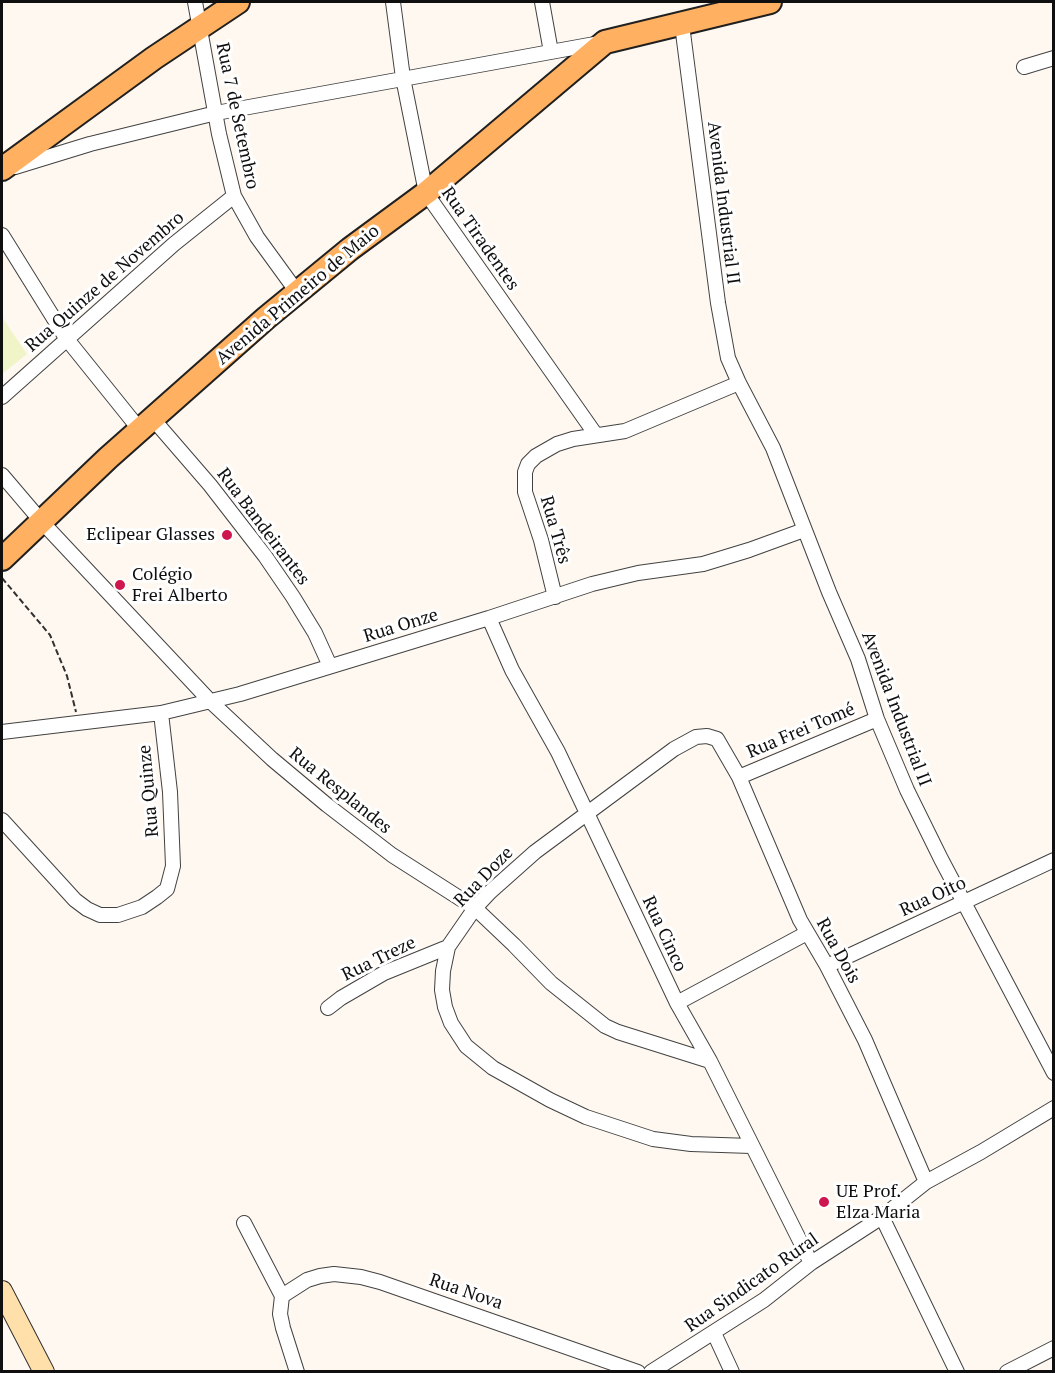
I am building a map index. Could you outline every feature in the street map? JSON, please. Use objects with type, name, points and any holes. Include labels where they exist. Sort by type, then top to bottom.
[{"type":"main road","points":[[2,170],[31,145],[200,25],[238,2]]},
{"type":"main road","points":[[604,42],[770,2]]},
{"type":"main road","name":"Avenida Primeiro de Maio","points":[[2,559],[66,497],[297,292],[426,193],[604,42]]},
{"type":"street","name":"Rua 7 de Setembro","points":[[195,2],[221,144],[234,196],[257,237],[297,292]]},
{"type":"street","name":"Rua Tiradentes","points":[[393,2],[403,78],[426,193],[596,435]]},
{"type":"street","points":[[542,2],[551,52]]},
{"type":"street","name":"Avenida Industrial II","points":[[682,25],[717,303],[728,358],[773,448],[804,530],[855,652],[877,719],[924,826],[964,903],[1050,1056],[1053,1073]]},
{"type":"street","points":[[2,170],[52,154],[216,113],[604,42]]},
{"type":"street","points":[[1024,68],[1053,58]]},
{"type":"street","name":"Rua Quinze de Novembro","points":[[2,397],[174,244],[234,196]]},
{"type":"street","name":"Rua Bandeirantes","points":[[2,235],[66,338],[146,425],[210,485],[265,556],[304,615],[330,666]]},
{"type":"street","points":[[596,435],[626,431],[739,383]]},
{"type":"street","name":"Rua Três","points":[[555,597],[541,540],[525,492],[525,472],[528,465],[545,451],[573,439],[596,435]]},
{"type":"street","name":"Rua Resplandes","points":[[2,475],[42,522],[210,701],[272,759],[368,838],[475,908],[551,983],[605,1026],[710,1061]]},
{"type":"street","name":"Rua Onze","points":[[2,732],[161,713],[210,701],[297,678],[592,584],[638,573],[703,564],[804,530]]},
{"type":"street","name":"Rua Cinco","points":[[489,618],[512,670],[558,752],[677,1003],[710,1061],[811,1263]]},
{"type":"street","name":"Rua Quinze","points":[[2,820],[75,900],[87,909],[100,915],[110,916],[142,907],[167,889],[173,866],[170,792],[161,713]]},
{"type":"street","name":"Rua Frei Tomé","points":[[739,777],[877,719]]},
{"type":"street","name":"Rua Doze","points":[[717,739],[707,736],[686,741],[513,870],[475,908],[448,947],[442,990],[445,1006],[457,1035],[466,1047],[494,1068],[559,1104],[586,1117],[653,1139],[691,1144],[751,1146]]},
{"type":"street","name":"Rua Dois","points":[[717,739],[739,777],[807,933],[827,966],[869,1048],[926,1182]]},
{"type":"street","name":"Rua Oito","points":[[827,966],[1053,860]]},
{"type":"street","points":[[677,1003],[807,933]]},
{"type":"street","name":"Rua Treze","points":[[328,1008],[341,998],[384,974],[448,947]]},
{"type":"street","name":"Rua Sindicato Rural","points":[[651,1371],[764,1300],[811,1263],[882,1217],[926,1182],[1053,1108]]},
{"type":"street","points":[[882,1217],[957,1371]]},
{"type":"street","points":[[244,1223],[282,1296],[281,1321],[297,1371]]},
{"type":"street","name":"Rua Nova","points":[[282,1296],[307,1280],[320,1276],[334,1274],[361,1277],[638,1371]]},
{"type":"street","points":[[2,1291],[44,1371]]},
{"type":"street","points":[[714,1333],[732,1371]]},
{"type":"street","points":[[1007,1371],[1053,1348]]},
{"type":"path","points":[[2,578],[50,635],[67,676],[78,723]]},
{"type":"green space","points":[[2,317],[27,354],[2,374]]},
{"type":"place","name":"Eclipear Glasses","points":[[227,535]]},
{"type":"place","name":"Colégio Frei Alberto","points":[[120,585]]},
{"type":"place","name":"UE Prof. Elza Maria","points":[[824,1202]]}]
